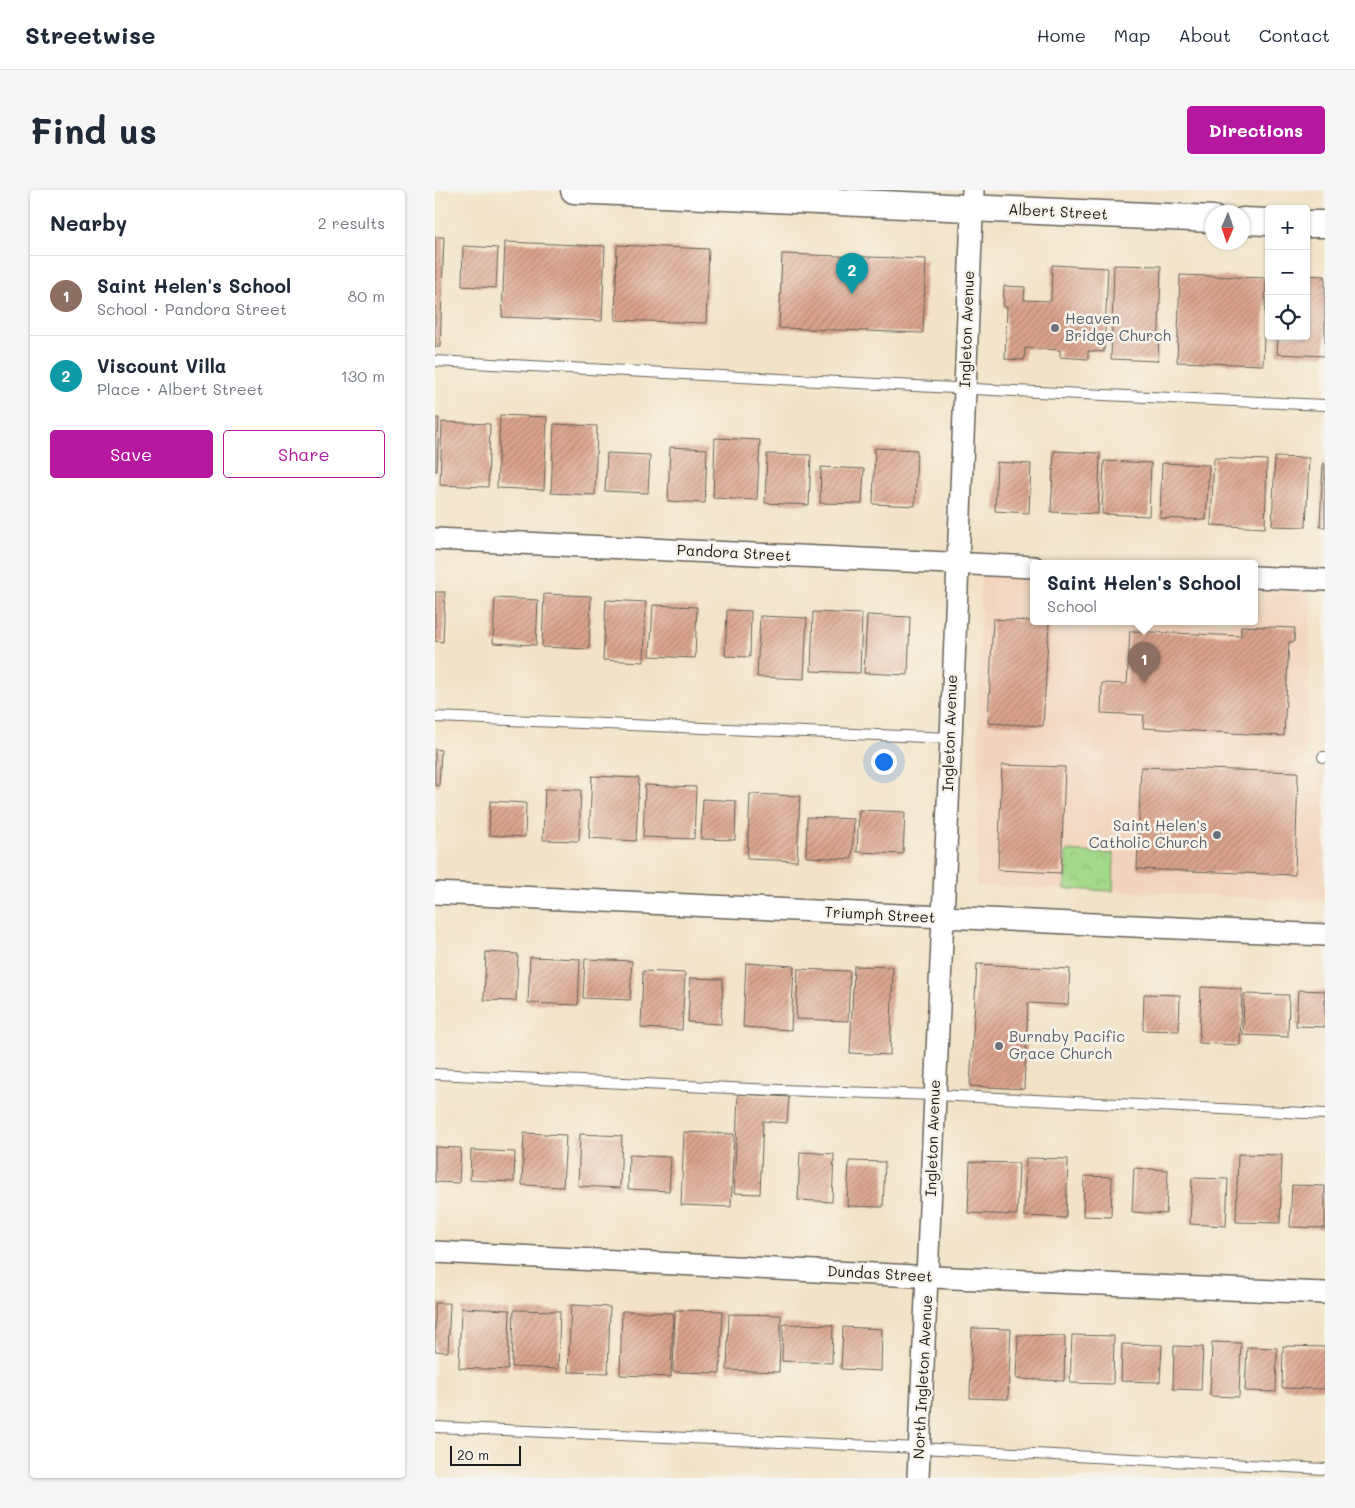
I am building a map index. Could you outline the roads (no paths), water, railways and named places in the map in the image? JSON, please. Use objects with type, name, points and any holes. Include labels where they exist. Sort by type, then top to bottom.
[{"type":"street","name":"Albert Street","points":[[574,190],[972,199],[1205,218]]},
{"type":"street","name":"Ingleton Avenue","points":[[928,1276],[972,199]]},
{"type":"street","points":[[1250,221],[1265,222]]},
{"type":"street","points":[[1310,224],[1325,224]]},
{"type":"street","name":"Pandora Street","points":[[435,539],[1030,567]]},
{"type":"street","points":[[1258,577],[1325,580]]},
{"type":"street","name":"Triumph Street","points":[[435,894],[1325,935]]},
{"type":"street","name":"Dundas Street","points":[[435,1252],[1325,1293]]},
{"type":"street","name":"North Ingleton Avenue","points":[[918,1478],[928,1276]]},
{"type":"lane","points":[[435,361],[965,389],[1325,405]]},
{"type":"lane","points":[[435,717],[951,738]]},
{"type":"lane","points":[[435,1074],[1325,1114]]},
{"type":"lane","points":[[435,1427],[1325,1468]]},
{"type":"place","name":"Viscount Villa","points":[[852,294]]},
{"type":"place","name":"Heaven Bridge Church","points":[[1055,328]]},
{"type":"place","name":"Saint Helen's School","points":[[1144,683]]},
{"type":"place","name":"Saint Helen's Catholic Church","points":[[1217,835]]},
{"type":"place","name":"Burnaby Pacific Grace Church","points":[[999,1046]]}]
